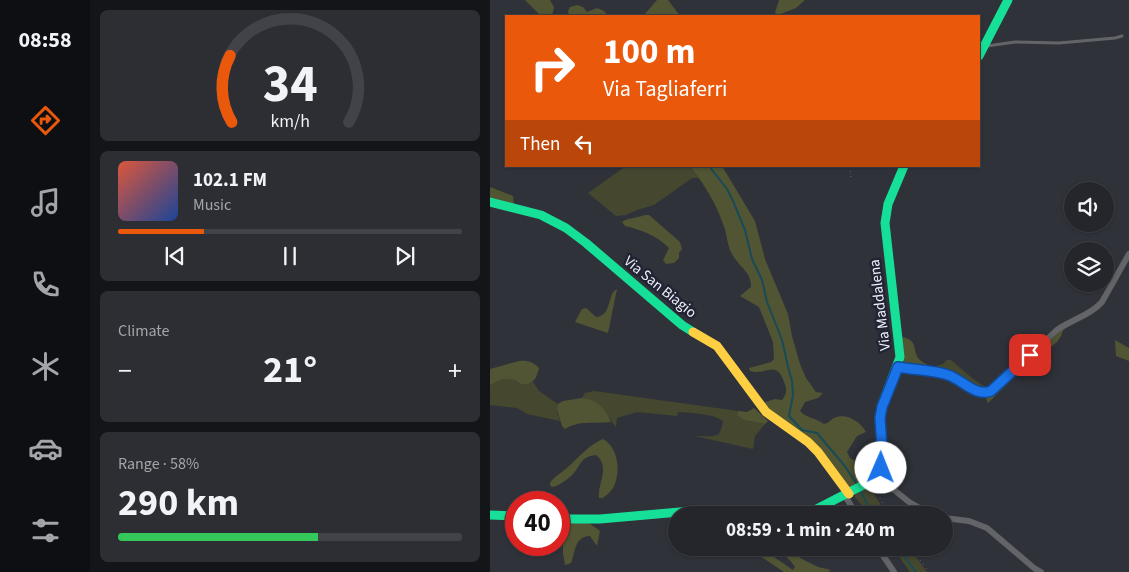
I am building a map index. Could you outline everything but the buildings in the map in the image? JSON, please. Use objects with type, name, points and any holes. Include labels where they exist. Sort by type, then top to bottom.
[{"type":"street","points":[[980,54],[1008,0]]},
{"type":"street","name":"Via Maddalena","points":[[871,481],[883,462],[880,418],[882,407],[898,367],[900,357],[885,223],[888,204],[904,167]]},
{"type":"street","name":"Via San Biagio","points":[[490,202],[541,215],[566,228],[682,325],[717,346],[766,412],[808,442],[818,452],[848,494]]},
{"type":"street","points":[[898,367],[946,374],[976,391],[984,393],[991,391],[1057,330],[1068,322],[1097,308],[1129,254]]},
{"type":"street","points":[[823,506],[871,481],[916,506]]},
{"type":"street","points":[[848,494],[854,506]]},
{"type":"street","points":[[570,519],[600,519],[668,513]]},
{"type":"street","points":[[490,515],[505,516]]},
{"type":"street","points":[[953,519],[969,521],[987,528],[1041,572]]},
{"type":"street","points":[[883,556],[894,572]]},
{"type":"lane","points":[[984,46],[1015,42],[1058,43],[1122,36]]},
{"type":"path","points":[[850,167],[851,179]]},
{"type":"path","points":[[871,481],[884,506]]},
{"type":"path","points":[[917,556],[929,572]]},
{"type":"green space","points":[[525,0],[550,0],[554,7],[552,15],[540,15]]},
{"type":"green space","points":[[657,0],[668,0],[679,15],[644,15]]},
{"type":"green space","points":[[779,0],[805,0],[796,8],[778,15],[775,13]]},
{"type":"green space","points":[[577,5],[583,7],[587,12],[597,8],[607,15],[569,15],[570,7]]},
{"type":"green space","points":[[625,167],[691,167],[699,178],[692,178],[654,205],[626,215],[616,216],[588,193]]},
{"type":"green space","points":[[691,167],[723,167],[755,221],[765,259],[788,314],[800,364],[806,378],[816,392],[823,393],[818,398],[805,402],[800,411],[824,424],[839,416],[848,417],[861,425],[866,432],[857,436],[847,452],[850,458],[872,470],[873,473],[853,488],[847,488],[826,460],[760,404],[775,399],[782,400],[786,394],[785,385],[777,371],[750,371],[749,368],[771,362],[774,359],[773,342],[759,307],[740,296],[751,287],[751,282],[747,273],[732,254],[717,209]]},
{"type":"green space","points":[[490,187],[513,196],[514,206],[490,199]]},
{"type":"green space","points":[[649,215],[680,242],[682,249],[679,253],[679,258],[674,263],[666,264],[663,260],[669,248],[659,240],[637,229],[625,226],[622,222]]},
{"type":"green space","points":[[617,289],[608,333],[575,322],[582,309],[586,308],[596,317],[603,314],[608,308],[613,292]]},
{"type":"green space","points":[[1064,328],[1057,342],[1016,375],[988,403],[986,398],[983,397],[996,390]]},
{"type":"green space","points":[[901,337],[910,340],[914,344],[918,358],[932,367],[934,372],[901,366]]},
{"type":"green space","points":[[1115,340],[1129,348],[1129,361],[1116,356]]},
{"type":"green space","points":[[947,360],[951,360],[988,389],[983,392],[934,372],[932,367],[943,364]]},
{"type":"green space","points":[[519,361],[530,362],[539,368],[534,380],[522,385],[514,380],[502,379],[490,386],[490,369]]},
{"type":"green space","points":[[508,377],[522,385],[533,382],[539,391],[558,404],[557,410],[560,421],[527,414],[517,408],[490,405],[490,386],[500,379]]},
{"type":"green space","points":[[594,391],[738,411],[737,415],[744,420],[765,424],[755,436],[753,449],[695,436],[714,436],[722,428],[723,421],[713,416],[701,414],[678,412],[677,416],[637,412],[617,418],[616,427],[601,407],[590,400],[582,398],[585,393]]},
{"type":"green space","points":[[582,398],[597,403],[611,422],[581,423],[565,429],[562,426],[557,409],[558,404],[563,401]]},
{"type":"green space","points":[[754,408],[768,421],[765,424],[744,420],[737,415],[738,411],[747,412]]},
{"type":"green space","points":[[603,439],[615,453],[618,467],[616,480],[608,494],[603,498],[599,498],[603,465],[596,455],[590,456],[581,462],[572,475],[564,482],[554,487],[550,486],[554,478],[589,448]]},
{"type":"green space","points":[[869,486],[881,506],[862,506],[854,496]]},
{"type":"green space","points":[[570,522],[589,523],[600,531],[597,546],[590,536],[581,539],[576,545],[571,563],[565,565],[563,556],[570,556]]},
{"type":"green space","points":[[760,556],[774,556],[793,570],[795,567],[786,556],[799,556],[818,567],[831,570],[828,572],[784,572]]},
{"type":"green space","points":[[899,556],[915,556],[927,572],[910,572]]},
{"type":"waterway","points":[[710,167],[727,189],[733,201],[745,230],[752,259],[762,280],[767,302],[782,340],[792,381],[793,395],[789,416],[802,430],[817,433],[844,465],[858,486]]},
{"type":"waterway","points":[[860,490],[868,506]]},
{"type":"waterway","points":[[904,556],[916,572]]},
{"type":"traffic: fast","points":[[980,54],[1008,0]]},
{"type":"traffic: fast","points":[[822,506],[871,481],[878,473],[883,462],[880,426],[882,404],[900,357],[885,223],[888,204],[904,167]]},
{"type":"traffic: fast","points":[[490,202],[541,215],[566,228],[682,325],[693,332]]},
{"type":"traffic: fast","points":[[570,519],[600,519],[668,513]]},
{"type":"traffic: fast","points":[[490,515],[505,516]]},
{"type":"traffic: slow","points":[[693,332],[717,346],[766,412],[808,442],[818,452],[849,494]]},
{"type":"route","points":[[881,468],[883,462],[880,418],[889,387],[898,367],[946,374],[976,391],[984,393],[991,391],[1030,355]]}]
